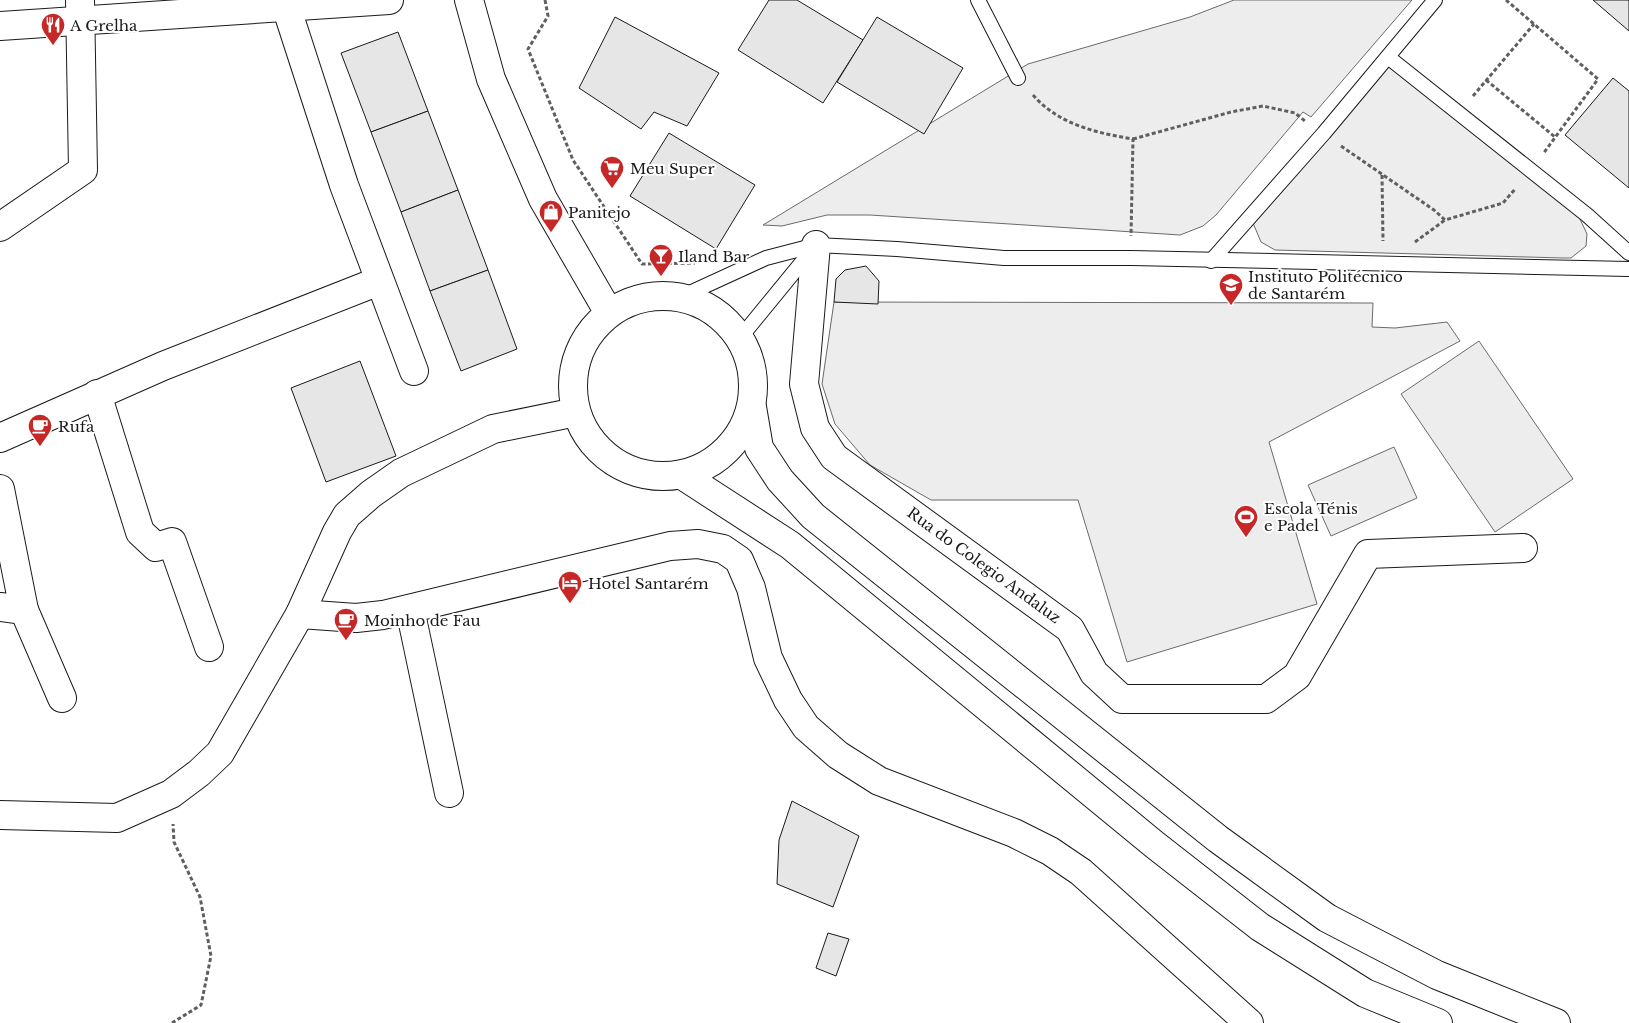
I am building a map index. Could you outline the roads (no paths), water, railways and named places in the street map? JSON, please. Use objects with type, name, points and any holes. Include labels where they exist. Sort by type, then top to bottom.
[{"type":"street","points":[[0,26],[80,10],[389,0]]},
{"type":"street","points":[[469,0],[491,79],[543,199],[609,313]]},
{"type":"street","points":[[284,3],[344,185],[414,371]]},
{"type":"street","points":[[0,227],[83,170],[80,10]]},
{"type":"street","name":"Rua do Colegio Andaluz","points":[[816,245],[804,384],[815,428],[829,450],[834,457],[1070,628],[1094,673],[1122,699],[1266,699],[1297,676],[1368,554],[1522,548]]},
{"type":"street","points":[[0,438],[98,394],[379,281]]},
{"type":"street","points":[[752,407],[739,436],[712,463],[682,475],[638,473],[610,459],[590,440],[576,412],[572,380],[585,340],[609,313],[638,298],[683,296],[713,309],[743,342],[753,371],[752,407],[759,448],[780,480],[813,516],[1218,839],[1328,918],[1436,975],[1556,1023]]},
{"type":"street","points":[[98,394],[140,532],[156,547],[172,542],[209,647]]},
{"type":"street","points":[[0,814],[117,818],[171,794],[200,773],[220,753],[300,614],[337,532],[348,515],[371,494],[402,472],[492,429],[576,412]]},
{"type":"street","points":[[682,475],[790,545],[1155,846],[1260,927],[1365,993],[1438,1023]]},
{"type":"street","points":[[0,489],[12,608],[62,698]]},
{"type":"street","points":[[300,614],[356,618],[410,609],[670,546],[698,544],[723,549],[739,560],[750,588],[768,658],[788,700],[806,727],[838,755],[879,781],[1014,833],[1050,851],[1081,872],[1249,1023]]},
{"type":"street","points":[[410,609],[449,793]]},
{"type":"lane","points":[[978,0],[1018,78]]},
{"type":"lane","points":[[1211,261],[1324,133],[1435,0]]},
{"type":"lane","points":[[1388,57],[1629,252]]},
{"type":"lane","points":[[740,338],[816,245]]},
{"type":"lane","points":[[683,296],[766,258],[816,245],[897,249],[1004,258],[1131,258],[1629,269]]},
{"type":"place","name":"A Grelha","points":[[53,46]]},
{"type":"place","name":"Meu Super","points":[[612,189]]},
{"type":"place","name":"Panitejo","points":[[551,233]]},
{"type":"place","name":"Iland Bar","points":[[661,277]]},
{"type":"place","name":"Instituto Politécnico de Santarém","points":[[1231,306]]},
{"type":"place","name":"Rufa","points":[[40,447]]},
{"type":"place","name":"Escola Ténis e Padel","points":[[1246,538]]},
{"type":"place","name":"Hotel Santarém","points":[[570,604]]},
{"type":"place","name":"Moinho de Fau","points":[[346,641]]}]
